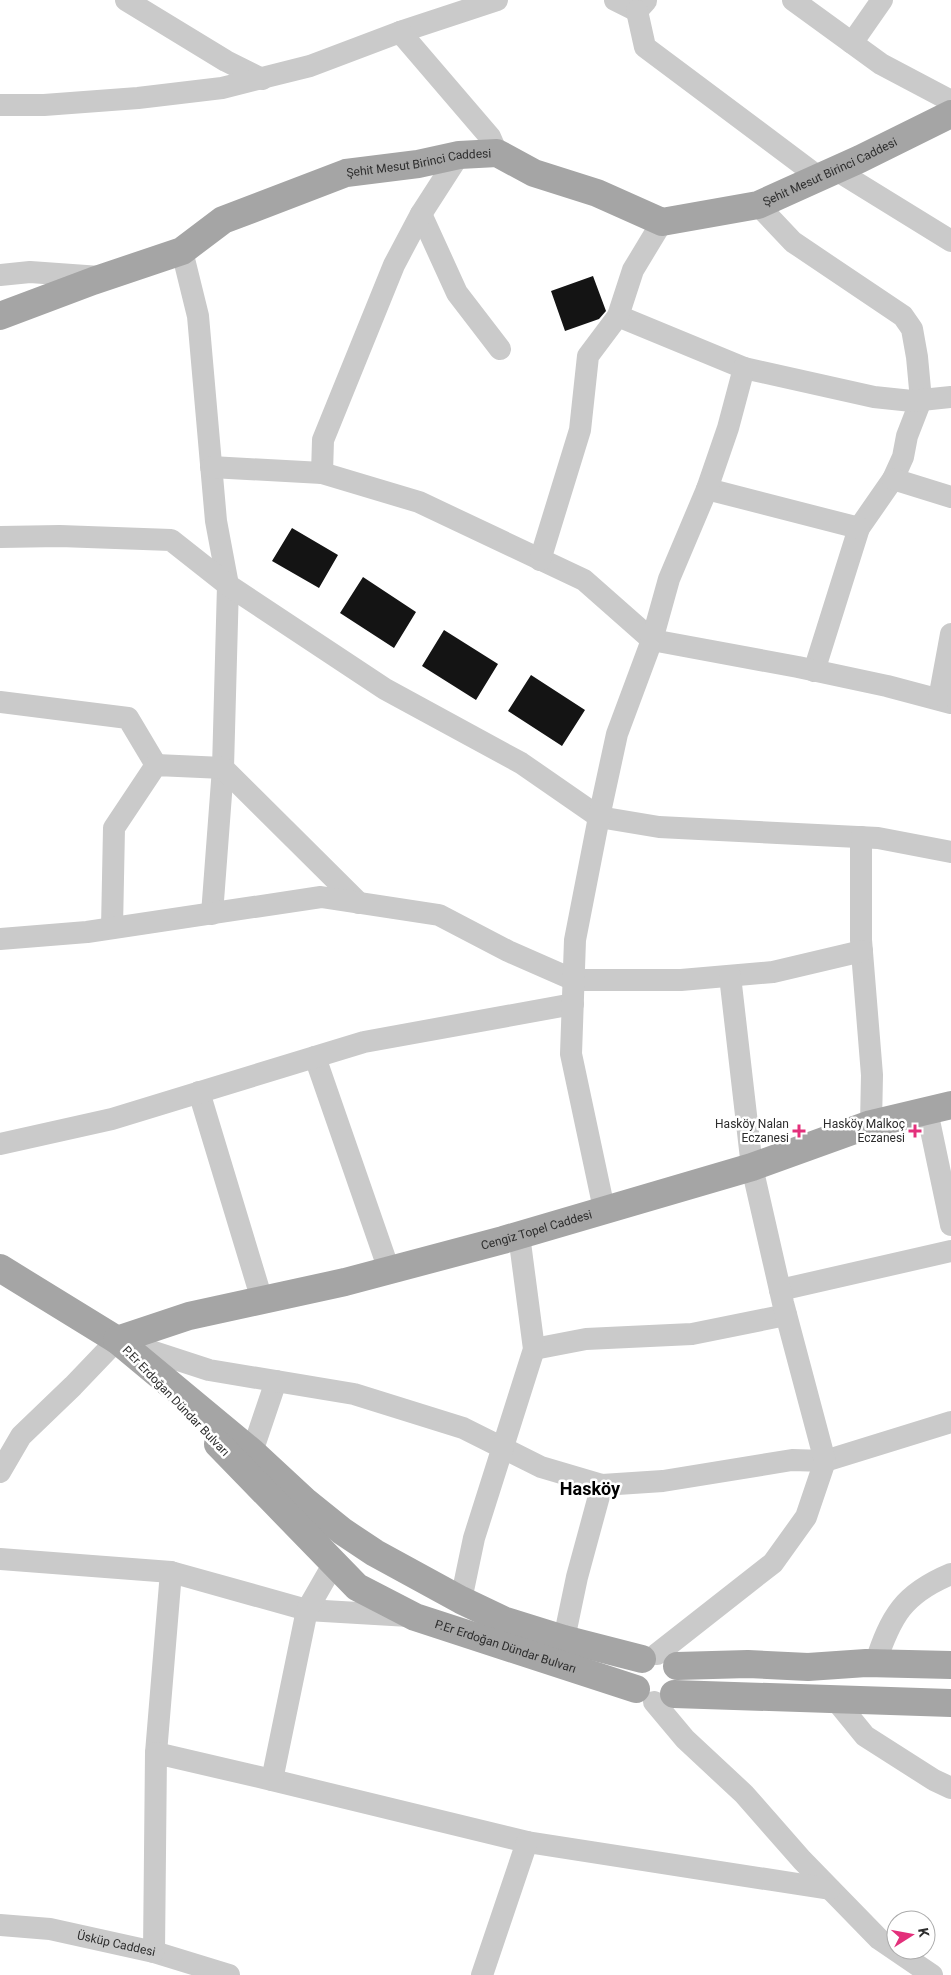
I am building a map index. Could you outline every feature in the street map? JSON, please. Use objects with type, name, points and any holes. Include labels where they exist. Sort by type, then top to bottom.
[{"type":"main road","name":"Şehit Mesut Birinci Caddesi","points":[[0,316],[182,251],[223,220],[346,172],[418,164],[459,155],[497,153],[534,173],[597,193],[662,222],[758,205],[828,174],[951,114]]},
{"type":"main road","name":"Cengiz Topel Caddesi","points":[[117,1340],[189,1316],[345,1282],[519,1235],[752,1166],[871,1124],[939,1108]]},
{"type":"main road","points":[[0,1268],[117,1340]]},
{"type":"main road","name":"P.Er Erdoğan Dündar Bulvarı","points":[[117,1340],[252,1452],[306,1502],[342,1531],[375,1553],[460,1600],[503,1620],[564,1639],[659,1660],[808,1667],[875,1664],[951,1665]]},
{"type":"main road","name":"P.Er Erdoğan Dündar Bulvarı","points":[[117,1340],[357,1587],[415,1616],[658,1696],[834,1698],[951,1703]]},
{"type":"main road","points":[[659,1660],[680,1680],[658,1696],[634,1673],[636,1665],[659,1660]]},
{"type":"street","points":[[126,0],[226,61],[262,79]]},
{"type":"street","points":[[0,105],[44,105],[138,98],[222,88],[310,66],[400,32],[497,0]]},
{"type":"street","points":[[615,0],[642,6],[645,47],[828,174],[951,241]]},
{"type":"street","points":[[793,0],[881,64],[951,101]]},
{"type":"street","points":[[852,43],[882,0]]},
{"type":"street","points":[[400,32],[490,137],[497,153]]},
{"type":"street","points":[[322,473],[323,440],[394,265],[421,214],[459,155]]},
{"type":"street","points":[[758,205],[793,242],[903,316],[912,329],[917,357],[921,400],[907,436],[904,457],[893,479],[859,528],[814,670]]},
{"type":"street","points":[[421,214],[457,293],[500,349]]},
{"type":"street","points":[[540,560],[580,430],[588,356],[618,316],[633,270],[662,222]]},
{"type":"street","points":[[182,251],[198,316],[216,520],[228,585],[223,768],[212,914]]},
{"type":"street","points":[[0,275],[30,272],[104,278]]},
{"type":"street","points":[[618,316],[744,368],[874,397],[921,400],[951,397]]},
{"type":"street","points":[[604,1209],[571,1054],[575,940],[617,734],[652,640],[669,579],[707,489],[728,428],[744,368]]},
{"type":"street","points":[[211,467],[322,473],[419,502],[584,580],[652,640],[814,670],[945,701],[951,634]]},
{"type":"street","points":[[893,479],[951,496]]},
{"type":"street","points":[[707,489],[859,528]]},
{"type":"street","points":[[0,538],[60,536],[171,540],[228,585],[385,689],[521,763],[599,817],[660,827],[878,838],[951,852]]},
{"type":"street","points":[[0,702],[128,718],[156,765]]},
{"type":"street","points":[[156,765],[223,768],[359,903]]},
{"type":"street","points":[[112,928],[114,828],[156,765]]},
{"type":"street","points":[[861,837],[862,951],[872,1074],[871,1124]]},
{"type":"street","points":[[0,939],[87,932],[321,897],[440,915],[508,951],[574,980],[681,980],[773,972],[862,951]]},
{"type":"street","points":[[659,1660],[689,1629],[773,1563],[806,1517],[825,1461],[786,1315],[752,1166],[730,976]]},
{"type":"street","points":[[0,1144],[112,1119],[364,1042],[573,1004]]},
{"type":"street","points":[[315,1057],[389,1270]]},
{"type":"street","points":[[199,1092],[262,1300]]},
{"type":"street","points":[[939,1108],[951,1225]]},
{"type":"street","points":[[460,1600],[474,1538],[534,1349],[519,1235]]},
{"type":"street","points":[[780,1290],[951,1251]]},
{"type":"street","points":[[534,1349],[586,1339],[692,1334],[786,1315]]},
{"type":"street","points":[[0,1472],[21,1436],[74,1386],[117,1340],[209,1370],[354,1394],[463,1428],[541,1467],[602,1486],[664,1481],[792,1460],[825,1461],[951,1422]]},
{"type":"street","points":[[252,1452],[276,1381]]},
{"type":"street","points":[[564,1639],[577,1577],[602,1486]]},
{"type":"street","points":[[0,1559],[171,1572],[307,1610],[415,1616]]},
{"type":"street","points":[[272,1780],[307,1610],[334,1563]]},
{"type":"street","points":[[154,1952],[156,1754],[171,1572]]},
{"type":"street","points":[[875,1664],[885,1634],[911,1596],[934,1581],[951,1574]]},
{"type":"street","points":[[658,1696],[685,1739],[744,1794],[830,1889],[879,1938],[932,1975]]},
{"type":"street","points":[[834,1698],[865,1736],[934,1780],[951,1788]]},
{"type":"street","points":[[156,1754],[527,1842],[830,1889]]},
{"type":"street","points":[[482,1975],[527,1842]]},
{"type":"street","name":"Üsküp Caddesi","points":[[0,1925],[50,1929],[154,1952],[196,1970],[229,1975]]},
{"type":"building","points":[[593,276],[606,311],[599,319],[565,331],[551,291]]},
{"type":"building","points":[[292,528],[338,555],[319,588],[272,561]]},
{"type":"building","points":[[363,577],[416,612],[394,648],[340,613]]},
{"type":"building","points":[[444,630],[498,664],[476,700],[422,666]]},
{"type":"building","points":[[531,675],[585,710],[562,746],[508,711]]},
{"type":"place","name":"Hasköy Nalan Eczanesi","points":[[799,1131]]},
{"type":"place","name":"Hasköy Malkoç Eczanesi","points":[[915,1131]]},
{"type":"district","name":"Hasköy","points":[[590,1489]]}]
